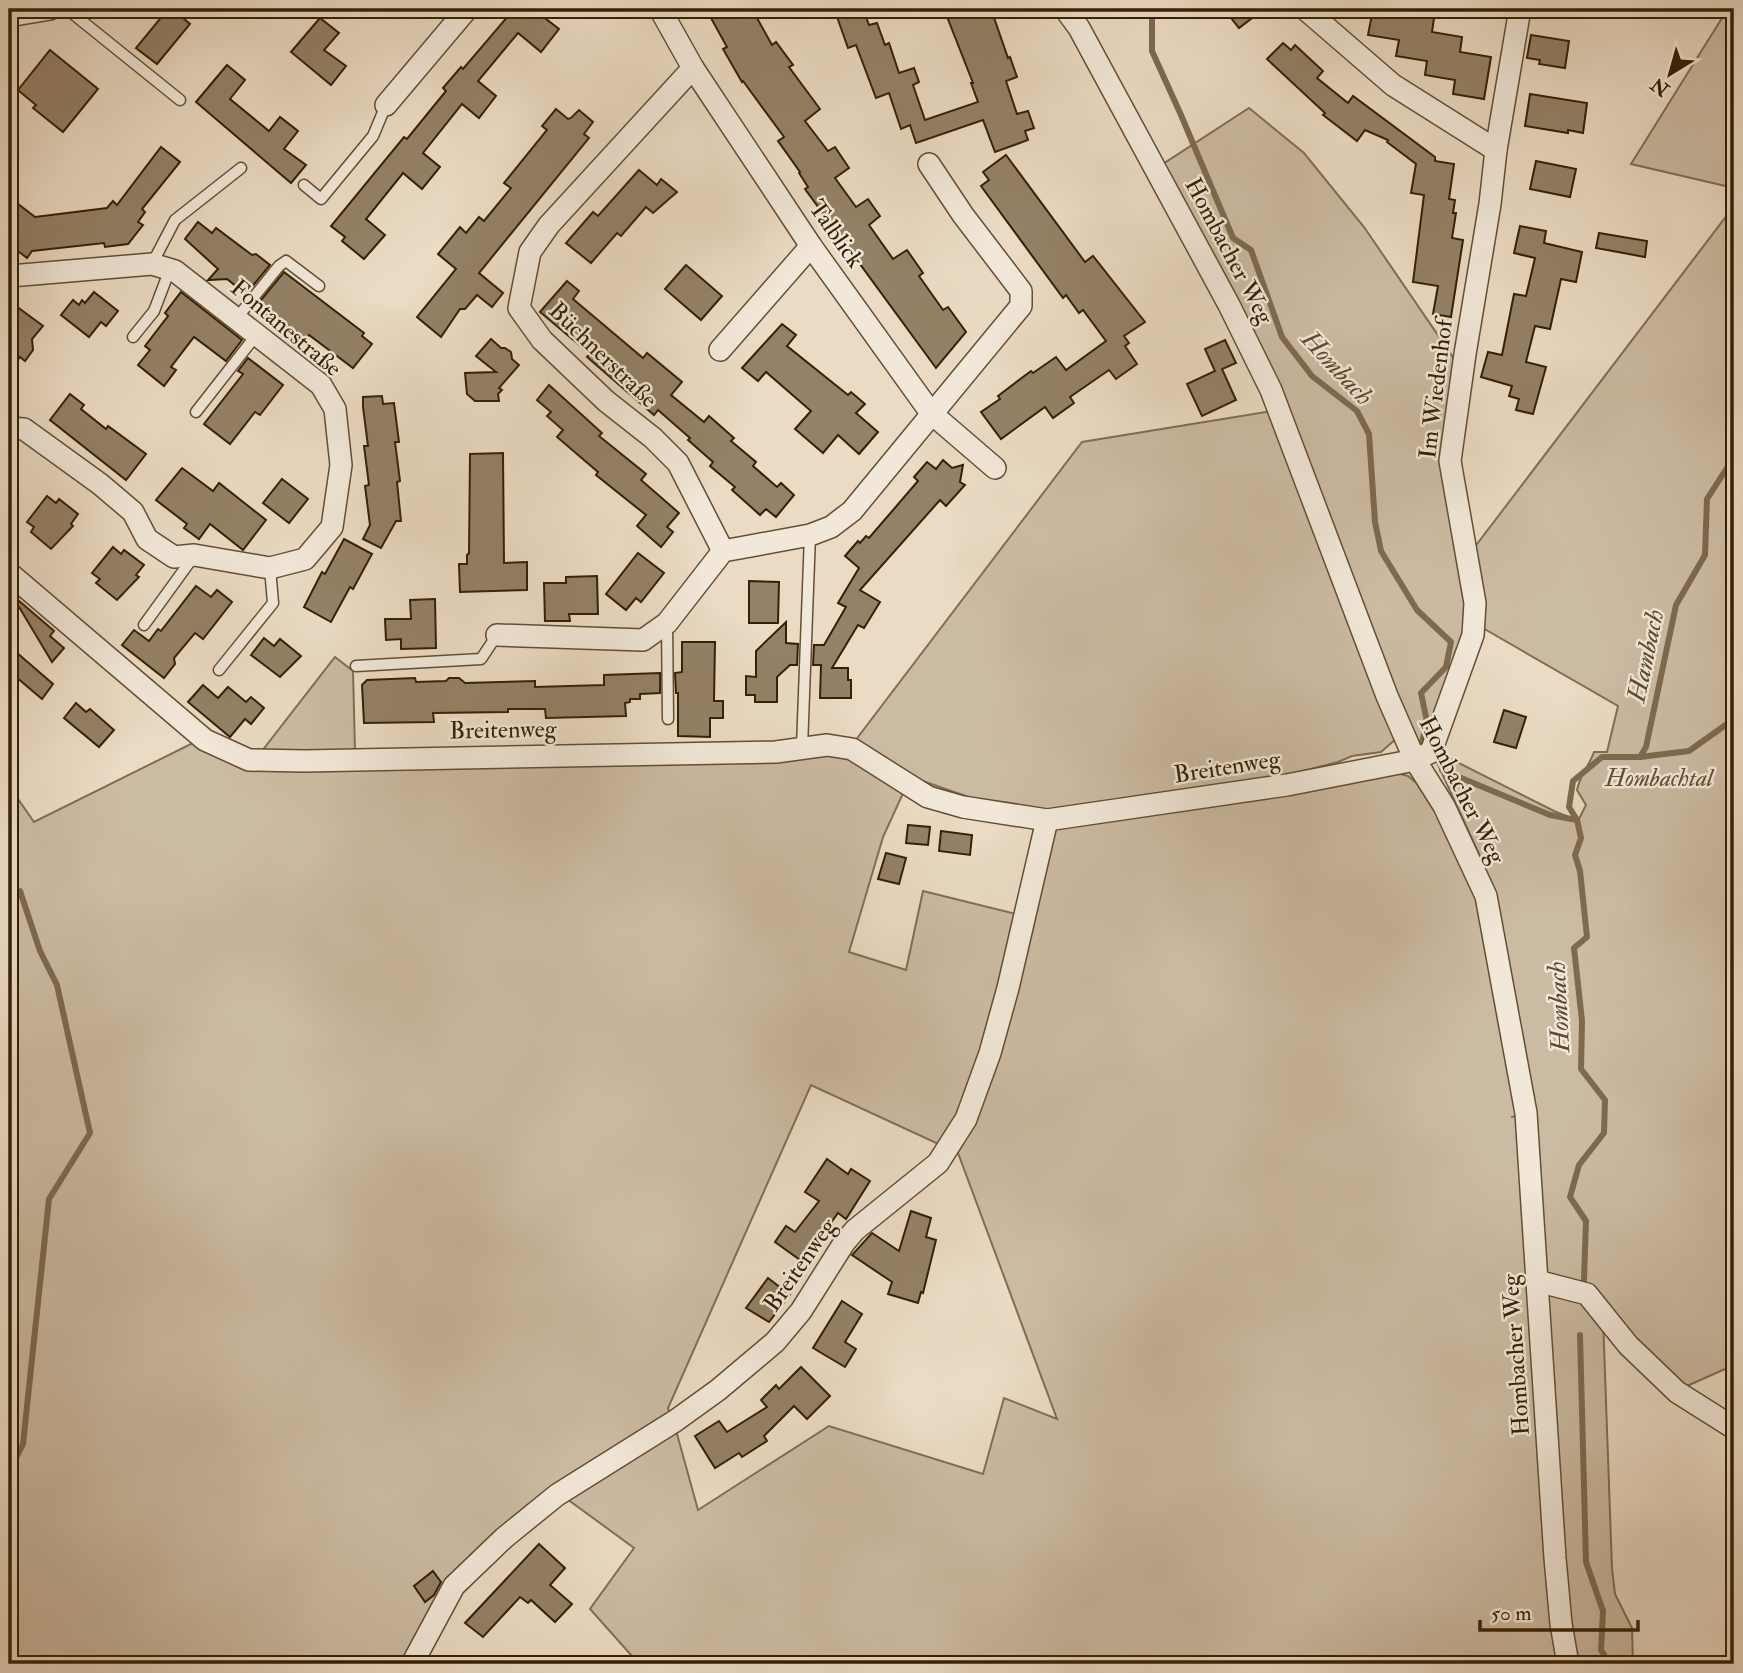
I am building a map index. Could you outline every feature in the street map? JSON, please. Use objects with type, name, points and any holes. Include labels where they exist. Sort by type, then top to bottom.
[{"type":"street","points":[[9,16],[50,9]]},
{"type":"street","points":[[386,105],[467,9]]},
{"type":"street","name":"Talblick","points":[[660,9],[693,68],[811,246],[931,413],[995,468]]},
{"type":"street","name":"Hombacher Weg","points":[[1065,9],[1079,28],[1174,201],[1271,390],[1387,696],[1415,760],[1444,806],[1486,896],[1526,1113],[1561,1624],[1568,1664]]},
{"type":"street","points":[[1305,9],[1393,85],[1496,150]]},
{"type":"street","name":"Im Wiedenhof","points":[[1415,760],[1431,752],[1473,635],[1475,603],[1450,461],[1496,150],[1520,9]]},
{"type":"street","name":"Büchnerstraße","points":[[693,68],[549,225],[530,251],[519,308],[542,340],[606,401],[653,438],[678,463],[723,551]]},
{"type":"street","points":[[498,635],[643,640],[667,623],[723,551],[810,535],[831,527],[852,511],[1021,306],[1021,291],[963,215],[929,164]]},
{"type":"street","points":[[720,350],[811,246]]},
{"type":"street","points":[[9,276],[161,266]]},
{"type":"street","name":"Fontanestraße","points":[[161,266],[236,318],[321,385],[335,409],[341,464],[332,527],[305,559],[270,568]]},
{"type":"street","points":[[9,428],[24,429],[100,484],[133,512],[147,539],[174,557],[194,555],[270,568]]},
{"type":"street","name":"Breitenweg","points":[[9,573],[205,740],[250,760],[776,752],[827,745],[852,749],[928,797],[963,807],[1046,820],[1287,785],[1415,760]]},
{"type":"street","name":"Breitenweg","points":[[412,1664],[454,1586],[504,1538],[557,1495],[675,1421],[718,1390],[775,1342],[801,1311],[855,1230],[938,1163],[966,1119],[990,1053],[1008,988],[1046,820]]},
{"type":"street","points":[[1537,1280],[1587,1294],[1628,1345],[1677,1392],[1734,1428]]},
{"type":"lane","points":[[67,9],[180,100]]},
{"type":"lane","points":[[304,185],[321,199],[373,136],[386,105]]},
{"type":"lane","points":[[133,337],[154,311],[161,266],[175,220],[241,168]]},
{"type":"lane","points":[[236,318],[286,261],[319,286]]},
{"type":"lane","points":[[196,412],[257,334]]},
{"type":"lane","points":[[802,747],[810,535]]},
{"type":"lane","points":[[144,625],[194,555]]},
{"type":"lane","points":[[219,670],[273,603],[270,568]]},
{"type":"lane","points":[[667,623],[667,719]]},
{"type":"lane","points":[[356,666],[481,659],[498,635]]},
{"type":"green space","points":[[1725,9],[1734,9],[1734,188],[1631,164],[1727,10]]},
{"type":"green space","points":[[1249,108],[1304,153],[1364,227],[1459,366],[1455,371],[1468,620],[1427,748],[1418,749],[1163,164]]},
{"type":"green space","name":"Hombachtal","points":[[1734,206],[1734,1365],[1678,1390],[1603,1318],[1612,1568],[1615,1594],[1632,1628],[1633,1664],[1575,1664],[1563,1594],[1560,1496],[1541,1293],[1553,1294],[1552,1276],[1527,1264],[1562,1664],[639,1664],[590,1609],[634,1548],[563,1496],[674,1423],[698,1510],[829,1426],[983,1474],[1004,1398],[1057,1419],[958,1153],[811,1085],[668,1408],[671,1417],[556,1491],[449,1584],[410,1664],[9,1664],[9,786],[34,822],[197,741],[237,762],[274,767],[848,753],[905,789],[883,837],[849,952],[906,970],[923,891],[1028,917],[1052,828],[1195,801],[1393,772],[1408,776],[1430,794],[1467,867],[1487,935],[1517,1116],[1529,1114],[1511,984],[1495,901],[1479,854],[1435,758],[1439,753],[1578,821],[1586,805],[1577,790],[1578,785],[1594,752],[1607,752],[1618,706],[1481,627],[1481,600],[1474,548]]},
{"type":"green space","points":[[1272,411],[1397,738],[1381,752],[1352,756],[1288,775],[1044,817],[983,802],[914,778],[855,741],[1082,442]]},
{"type":"green space","points":[[335,657],[353,671],[355,751],[262,751]]},
{"type":"building","points":[[168,9],[172,9],[190,24],[157,64],[136,48]]},
{"type":"building","points":[[514,9],[533,9],[559,29],[541,52],[518,33],[478,81],[496,96],[479,118],[462,104],[423,153],[440,167],[422,189],[403,173],[366,219],[385,235],[364,259],[342,241],[345,237],[331,226],[404,137],[407,139],[446,91],[443,88],[461,67],[463,69]]},
{"type":"building","points":[[706,9],[752,9],[772,45],[776,42],[793,65],[789,67],[820,109],[805,121],[828,151],[835,147],[849,168],[835,178],[856,207],[868,199],[880,216],[869,225],[893,259],[907,250],[923,273],[919,276],[943,310],[948,307],[966,332],[936,368],[805,189],[808,187],[800,172],[778,141],[784,137],[742,82],[723,49],[727,47]]},
{"type":"building","points":[[863,9],[869,25],[877,23],[885,45],[889,43],[899,73],[914,68],[919,82],[913,85],[925,120],[978,102],[944,9],[991,9],[1017,77],[1006,81],[1017,114],[1028,111],[1034,128],[1025,131],[1028,140],[995,152],[983,120],[916,143],[910,125],[901,129],[889,93],[876,98],[856,45],[848,48],[836,14]]},
{"type":"building","points":[[1224,9],[1264,9],[1239,28]]},
{"type":"building","points":[[1373,9],[1403,9],[1403,13],[1434,18],[1432,32],[1462,37],[1460,52],[1491,57],[1484,99],[1453,94],[1455,80],[1425,75],[1427,61],[1396,56],[1399,40],[1368,35]]},
{"type":"building","points":[[320,18],[339,33],[324,50],[346,66],[331,85],[291,52]]},
{"type":"building","points":[[1531,35],[1569,41],[1565,68],[1539,64],[1540,60],[1527,58]]},
{"type":"building","points":[[1283,43],[1291,50],[1295,45],[1323,71],[1317,78],[1348,103],[1353,96],[1435,157],[1435,161],[1454,164],[1449,199],[1455,200],[1453,213],[1456,213],[1452,238],[1463,240],[1451,317],[1433,314],[1438,286],[1413,282],[1424,195],[1411,193],[1416,164],[1387,142],[1388,140],[1365,130],[1357,141],[1323,115],[1325,113],[1267,59]]},
{"type":"building","points":[[50,50],[98,89],[63,132],[33,108],[36,105],[18,90]]},
{"type":"building","points":[[227,65],[245,80],[230,99],[269,131],[280,117],[298,131],[284,149],[306,165],[291,183],[196,102]]},
{"type":"building","points":[[1530,94],[1587,103],[1583,133],[1525,126]]},
{"type":"building","points":[[556,109],[568,119],[579,110],[593,122],[584,134],[589,138],[479,273],[503,293],[492,307],[477,295],[465,309],[460,309],[441,337],[417,317],[456,269],[438,254],[460,227],[466,233],[479,217],[484,221],[511,188],[504,183],[547,130],[542,126]]},
{"type":"building","points":[[161,147],[180,162],[142,209],[145,212],[138,222],[143,225],[128,244],[105,247],[104,243],[32,251],[27,258],[9,244],[9,216],[18,204],[35,217],[107,208],[113,201],[117,205]]},
{"type":"building","points":[[1006,155],[1085,262],[1093,256],[1145,322],[1124,336],[1129,343],[1125,346],[1137,364],[1116,379],[1109,370],[1070,397],[1074,403],[1053,418],[1045,407],[1001,439],[981,412],[1000,399],[998,396],[1031,371],[1033,373],[1056,357],[1066,370],[1106,341],[1083,310],[1079,313],[1066,295],[1063,298],[981,186],[989,180],[983,172]]},
{"type":"building","points":[[1536,161],[1576,169],[1570,197],[1530,189]]},
{"type":"building","points":[[639,170],[657,185],[661,179],[677,192],[653,213],[646,207],[621,236],[617,233],[591,263],[566,243],[593,212],[598,216]]},
{"type":"building","points":[[198,222],[212,233],[216,228],[270,265],[246,294],[227,279],[208,280],[218,269],[185,239]]},
{"type":"building","points":[[1520,226],[1546,231],[1544,243],[1582,252],[1576,282],[1561,279],[1550,329],[1535,326],[1526,362],[1546,367],[1533,414],[1516,410],[1519,399],[1509,396],[1512,386],[1481,377],[1488,352],[1502,355],[1514,294],[1526,296],[1535,258],[1514,253]]},
{"type":"building","points":[[1599,233],[1647,241],[1645,257],[1596,248]]},
{"type":"building","points":[[686,265],[722,296],[701,320],[665,289]]},
{"type":"building","points":[[284,272],[364,333],[362,336],[372,344],[353,368],[309,335],[303,343],[256,306]]},
{"type":"building","points":[[567,281],[579,291],[573,299],[643,358],[647,353],[682,382],[671,395],[704,422],[709,416],[734,438],[731,441],[756,462],[753,466],[777,487],[781,483],[794,495],[776,517],[766,509],[760,515],[732,490],[735,487],[710,466],[713,462],[688,440],[690,438],[658,410],[654,415],[587,357],[590,354],[540,312]]},
{"type":"building","points":[[94,292],[118,311],[106,326],[101,322],[89,337],[61,315],[73,300],[79,305],[82,300],[85,303]]},
{"type":"building","points":[[181,292],[242,340],[226,361],[194,337],[171,367],[176,370],[164,386],[138,365],[150,350],[145,346],[168,316],[165,313]]},
{"type":"building","points":[[16,306],[43,326],[32,339],[33,350],[25,361],[20,357],[9,372],[9,315]]},
{"type":"building","points":[[782,324],[796,335],[787,346],[848,395],[851,392],[865,404],[856,413],[878,432],[859,454],[838,435],[823,453],[795,429],[811,411],[766,372],[758,381],[742,368]]},
{"type":"building","points":[[491,339],[511,352],[512,359],[519,365],[499,388],[502,390],[498,394],[499,401],[475,401],[467,394],[465,373],[496,372],[476,356]]},
{"type":"building","points":[[1225,340],[1236,363],[1222,369],[1236,400],[1202,416],[1187,384],[1215,371],[1205,349]]},
{"type":"building","points":[[248,358],[283,385],[260,415],[255,412],[230,444],[204,424],[243,374],[238,371]]},
{"type":"building","points":[[549,385],[602,433],[599,436],[646,474],[641,480],[679,513],[667,527],[673,532],[661,547],[637,526],[646,515],[596,475],[598,472],[557,437],[563,430],[547,416],[551,412],[537,400]]},
{"type":"building","points":[[70,394],[84,405],[81,409],[106,429],[108,426],[146,454],[126,480],[50,420]]},
{"type":"building","points":[[382,396],[383,404],[394,403],[399,442],[395,442],[401,521],[396,521],[381,548],[363,539],[370,525],[365,486],[369,485],[364,446],[368,446],[363,397]]},
{"type":"building","points":[[503,453],[504,563],[527,562],[527,590],[460,592],[459,564],[467,564],[469,553],[470,454]]},
{"type":"building","points":[[943,460],[952,468],[963,465],[960,482],[965,485],[946,506],[940,500],[860,590],[880,602],[864,628],[858,625],[832,668],[848,668],[851,698],[820,698],[821,665],[813,665],[814,645],[824,645],[846,607],[838,603],[859,568],[845,556],[858,541],[860,543],[866,536],[869,538],[918,481],[914,477],[927,462],[936,469]]},
{"type":"building","points":[[182,468],[213,491],[219,483],[266,520],[243,550],[210,524],[199,539],[184,528],[187,524],[156,500]]},
{"type":"building","points":[[282,479],[308,499],[289,523],[263,503]]},
{"type":"building","points":[[47,496],[56,503],[59,499],[78,514],[71,524],[73,526],[51,549],[31,532],[34,527],[27,522]]},
{"type":"building","points":[[344,539],[372,554],[331,622],[304,607],[322,572],[325,574]]},
{"type":"building","points":[[113,547],[121,554],[124,550],[144,565],[136,575],[139,577],[117,600],[96,583],[100,579],[92,573]]},
{"type":"building","points":[[638,553],[664,573],[641,602],[636,598],[626,610],[606,594]]},
{"type":"building","points":[[597,576],[598,614],[569,614],[570,621],[545,621],[544,583],[566,583],[566,577]]},
{"type":"building","points":[[749,581],[779,582],[778,623],[749,623]]},
{"type":"building","points":[[196,586],[211,597],[217,590],[232,602],[203,639],[195,633],[174,658],[175,664],[164,678],[122,645],[134,630],[149,641],[158,629],[161,631]]},
{"type":"building","points":[[435,599],[436,648],[401,649],[401,639],[386,640],[385,619],[411,619],[410,600]]},
{"type":"building","points":[[18,600],[54,631],[50,636],[64,648],[52,662],[16,602]]},
{"type":"building","points":[[786,622],[786,643],[798,644],[797,665],[790,665],[777,677],[777,702],[755,702],[755,695],[746,695],[746,676],[756,677],[756,651]]},
{"type":"building","points":[[264,638],[274,646],[280,639],[301,656],[280,677],[251,655]]},
{"type":"building","points":[[682,642],[715,642],[714,701],[723,701],[723,718],[710,718],[710,737],[678,736],[675,673],[682,672]]},
{"type":"building","points":[[9,646],[53,684],[42,699],[9,671]]},
{"type":"building","points":[[660,673],[660,693],[640,694],[640,699],[630,699],[630,702],[625,703],[626,716],[546,718],[545,709],[508,709],[508,712],[433,713],[434,722],[364,723],[362,685],[367,680],[415,678],[416,682],[459,678],[465,683],[535,681],[535,687],[604,685],[604,675]]},
{"type":"building","points":[[203,685],[218,698],[228,687],[246,702],[251,697],[264,708],[251,724],[245,719],[230,737],[188,702]]},
{"type":"building","points":[[76,703],[86,712],[90,709],[114,730],[99,747],[64,718]]},
{"type":"building","points":[[1504,710],[1526,717],[1516,748],[1494,742]]},
{"type":"building","points":[[908,825],[930,827],[928,845],[906,843]]},
{"type":"building","points":[[941,831],[972,835],[970,855],[939,851]]},
{"type":"building","points":[[886,853],[906,858],[899,884],[878,879]]},
{"type":"building","points":[[827,1159],[848,1174],[851,1169],[870,1181],[846,1219],[838,1213],[803,1262],[775,1242],[786,1226],[795,1232],[819,1201],[805,1192]]},
{"type":"building","points":[[911,1211],[931,1218],[926,1237],[936,1240],[918,1303],[888,1294],[892,1282],[852,1255],[872,1233],[899,1251]]},
{"type":"building","points":[[768,1278],[790,1295],[769,1322],[746,1308]]},
{"type":"building","points":[[842,1301],[862,1314],[845,1342],[856,1349],[845,1367],[813,1348]]},
{"type":"building","points":[[801,1367],[830,1396],[807,1419],[794,1406],[764,1436],[767,1441],[742,1457],[739,1453],[715,1468],[695,1436],[719,1421],[727,1432],[767,1407],[761,1400],[776,1385],[779,1389]]},
{"type":"building","points":[[539,1544],[565,1568],[550,1585],[572,1604],[555,1622],[531,1600],[528,1603],[520,1597],[483,1637],[465,1623]]},
{"type":"building","points":[[433,1571],[441,1582],[434,1595],[425,1602],[414,1586]]},
{"type":"waterway","name":"Hombach","points":[[1149,9],[1152,12],[1152,51],[1233,238],[1251,250],[1282,337],[1312,376],[1357,411],[1369,434],[1375,522],[1381,551],[1417,610],[1451,642],[1446,667],[1421,693],[1427,722],[1421,747]]},
{"type":"waterway","name":"Hambach","points":[[1577,820],[1569,807],[1573,781],[1602,757],[1640,757],[1646,747],[1676,605],[1705,555],[1707,499],[1734,457]]},
{"type":"waterway","points":[[1640,757],[1689,751],[1734,719]]},
{"type":"waterway","name":"Hombach","points":[[1442,770],[1550,815],[1577,820],[1581,838],[1575,855],[1580,871],[1587,937],[1574,948],[1582,1021],[1581,1069],[1605,1100],[1604,1133],[1579,1165],[1570,1197],[1586,1221],[1584,1280]]},
{"type":"waterway","points":[[9,1472],[23,1444],[49,1199],[90,1133],[57,985],[40,951],[20,891]]},
{"type":"waterway","name":"Hombach","points":[[1580,1335],[1586,1562],[1603,1611],[1601,1650],[1610,1664]]}]
